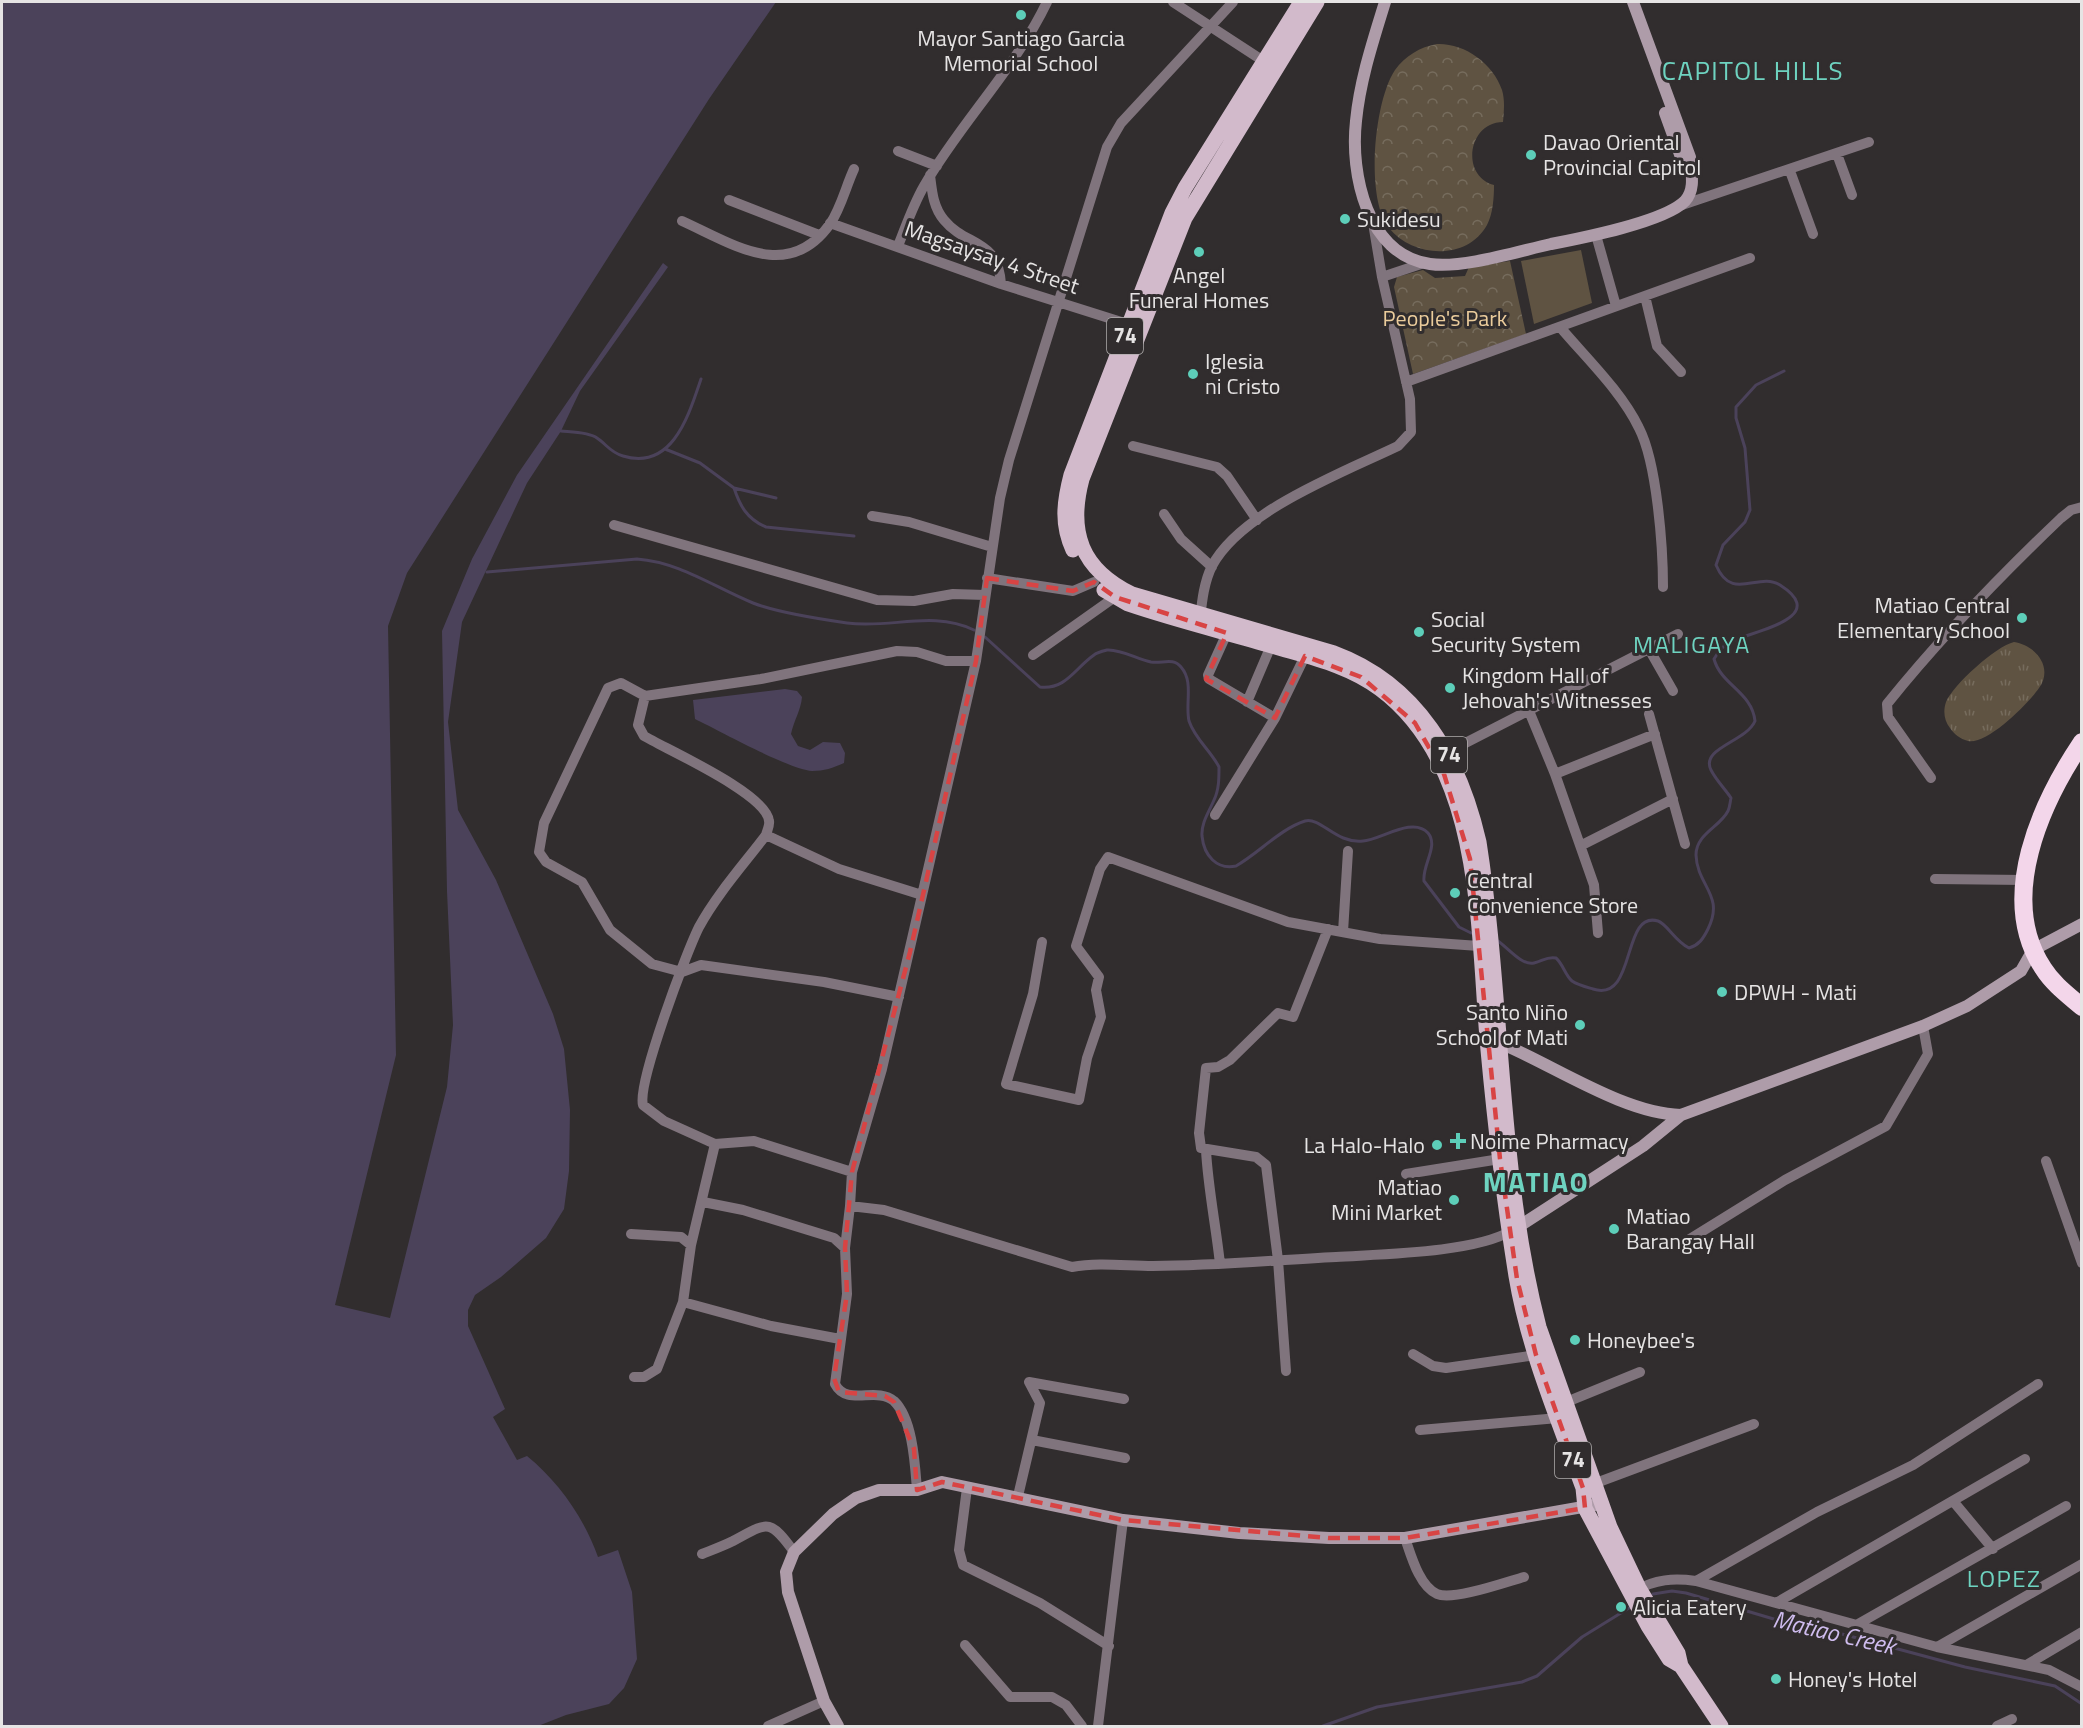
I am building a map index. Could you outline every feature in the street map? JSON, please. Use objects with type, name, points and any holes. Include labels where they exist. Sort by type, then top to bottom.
[{"type":"highway","points":[[2082,742],[2051,792],[2039,820],[2025,880],[2026,918],[2033,950],[2043,969],[2082,1007]]},
{"type":"main road","name":"74","points":[[1301,2],[1270,66],[1185,218],[1135,326],[1071,475],[1064,502],[1067,538],[1074,554],[1094,582],[1115,597],[1166,617],[1200,620],[1274,641],[1305,656],[1375,679]]},
{"type":"main road","name":"74","points":[[1270,66],[1317,2]]},
{"type":"main road","name":"74","points":[[1135,326],[1082,479],[1076,504],[1077,536],[1090,560],[1110,583],[1132,594],[1227,633],[1347,657],[1375,679],[1413,703],[1467,800],[1479,842],[1500,1159],[1534,1308],[1588,1486],[1585,1508],[1634,1591],[1669,1659],[1681,1666],[1721,1726]]},
{"type":"main road","name":"74","points":[[1442,755],[1465,832],[1516,1228],[1517,1279],[1536,1355],[1558,1418],[1588,1486],[1600,1504],[1634,1591]]},
{"type":"street","points":[[898,246],[914,205],[933,171],[994,87],[1047,2]]},
{"type":"street","points":[[1173,2],[1270,66]]},
{"type":"street","points":[[917,1490],[914,1449],[902,1414],[894,1402],[885,1396],[846,1396],[839,1392],[834,1378],[847,1294],[845,1248],[852,1172],[875,1099],[976,661],[992,547],[1009,460],[1113,134],[1233,2]]},
{"type":"street","points":[[1200,620],[1205,585],[1212,567],[1232,540],[1257,520],[1299,494],[1398,446],[1407,439],[1411,432],[1413,420],[1406,382],[1382,277],[1373,223],[1358,172],[1355,131],[1361,90],[1385,2]]},
{"type":"street","points":[[1624,2],[1682,160],[1691,172]]},
{"type":"street","points":[[1633,2],[1690,157],[1693,181],[1688,196],[1675,207]]},
{"type":"street","points":[[1382,277],[1424,263],[1458,263],[1596,235],[1675,207],[1790,171],[1869,142]]},
{"type":"street","points":[[898,151],[933,171]]},
{"type":"street","points":[[1837,154],[1852,195]]},
{"type":"street","points":[[682,221],[765,255],[790,256],[803,249],[830,223],[854,168]]},
{"type":"street","points":[[933,171],[934,200],[943,219],[988,249],[999,268],[1001,284]]},
{"type":"street","points":[[1790,171],[1813,234]]},
{"type":"street","points":[[729,200],[819,235]]},
{"type":"street","name":"Magsaysay 4 Street","points":[[830,223],[1001,284],[1135,326]]},
{"type":"street","points":[[1373,223],[1394,249],[1424,263]]},
{"type":"street","points":[[1596,235],[1616,306]]},
{"type":"street","points":[[1406,382],[1750,258]]},
{"type":"street","points":[[1645,296],[1657,346],[1681,372]]},
{"type":"street","points":[[1560,327],[1626,407],[1640,429],[1647,450],[1658,514],[1664,587]]},
{"type":"street","points":[[1133,446],[1217,467],[1227,477],[1257,520]]},
{"type":"street","points":[[1931,778],[1888,717],[1887,704],[1949,629],[2002,574],[2061,518],[2076,507],[2082,507]]},
{"type":"street","points":[[1164,514],[1181,538],[1212,567]]},
{"type":"street","points":[[872,516],[909,522],[992,547]]},
{"type":"street","points":[[614,525],[877,600],[914,601],[953,594],[985,596]]},
{"type":"street","points":[[987,578],[1073,591],[1094,582]]},
{"type":"street","points":[[1033,655],[1115,597]]},
{"type":"street","points":[[1227,633],[1208,677],[1275,717]]},
{"type":"street","points":[[1442,755],[1678,634]]},
{"type":"street","points":[[1247,702],[1274,641]]},
{"type":"street","points":[[1649,649],[1673,691]]},
{"type":"street","points":[[899,997],[824,982],[701,965],[682,972],[652,964],[610,930],[582,882],[546,862],[539,852],[544,822],[608,688],[621,682],[645,696],[761,679],[897,651],[917,652],[946,661],[976,661]]},
{"type":"street","points":[[1215,815],[1275,717],[1305,656]]},
{"type":"street","points":[[645,696],[638,725],[644,736],[745,790],[763,808],[769,820],[766,835],[712,906],[699,928],[663,1018],[641,1100],[648,1111],[664,1121],[715,1144],[754,1141],[852,1172]]},
{"type":"street","points":[[1529,711],[1582,845],[1594,885],[1598,933]]},
{"type":"street","points":[[1649,714],[1686,844]]},
{"type":"street","points":[[1555,774],[1655,734]]},
{"type":"street","points":[[1582,845],[1673,799]]},
{"type":"street","points":[[766,835],[839,869],[922,895]]},
{"type":"street","points":[[1343,932],[1348,851]]},
{"type":"street","points":[[1042,942],[1033,994],[1006,1084],[1079,1100],[1087,1058],[1101,1017],[1096,990],[1099,977],[1076,946],[1100,869],[1108,857],[1288,922],[1420,943],[1479,946]]},
{"type":"street","points":[[1935,879],[2025,880]]},
{"type":"street","points":[[2021,971],[2033,950],[2082,924]]},
{"type":"street","points":[[1286,1371],[1278,1260],[1266,1165],[1256,1157],[1201,1148],[1199,1133],[1206,1068],[1218,1067],[1230,1060],[1278,1013],[1293,1017],[1328,929]]},
{"type":"street","points":[[850,1206],[884,1210],[1072,1268],[1090,1264],[1152,1266],[1220,1264],[1400,1252],[1493,1240],[1516,1228],[1642,1146],[1681,1115],[1923,1026],[1966,1006],[2021,971],[2043,969]]},
{"type":"street","points":[[1684,1242],[1785,1180],[1886,1126],[1928,1054],[1923,1026]]},
{"type":"street","points":[[1494,1045],[1642,1109],[1666,1115],[1681,1115]]},
{"type":"street","points":[[633,1377],[644,1377],[657,1369],[682,1302],[691,1245],[715,1144]]},
{"type":"street","points":[[1206,1150],[1207,1180],[1213,1204],[1220,1264]]},
{"type":"street","points":[[1406,1174],[1500,1159]]},
{"type":"street","points":[[2046,1161],[2082,1263]]},
{"type":"street","points":[[703,1202],[743,1210],[834,1238],[845,1248]]},
{"type":"street","points":[[631,1234],[681,1237],[691,1245]]},
{"type":"street","points":[[682,1302],[771,1326],[840,1340]]},
{"type":"street","points":[[1413,1354],[1433,1366],[1446,1368],[1536,1355]]},
{"type":"street","points":[[1564,1403],[1640,1372]]},
{"type":"street","points":[[1018,1496],[1040,1403],[1029,1382],[1124,1400]]},
{"type":"street","points":[[1696,1581],[1817,1512],[1913,1465],[2038,1384]]},
{"type":"street","points":[[1420,1430],[1558,1418]]},
{"type":"street","points":[[1588,1486],[1754,1424]]},
{"type":"street","points":[[1032,1440],[1125,1458]]},
{"type":"street","points":[[1776,1603],[2025,1459]]},
{"type":"street","points":[[838,1726],[824,1701],[788,1592],[786,1572],[794,1552],[833,1515],[856,1498],[879,1490],[917,1490],[942,1482],[1018,1496],[1123,1520],[1250,1534],[1329,1539],[1405,1538],[1600,1504]]},
{"type":"street","points":[[966,1488],[959,1550],[963,1565],[1040,1603],[1109,1646]]},
{"type":"street","points":[[1953,1501],[1993,1549]]},
{"type":"street","points":[[1858,1624],[2066,1506]]},
{"type":"street","points":[[1098,1726],[1123,1520]]},
{"type":"street","points":[[702,1554],[733,1541],[750,1530],[765,1526],[774,1528],[794,1552]]},
{"type":"street","points":[[1405,1538],[1420,1574],[1430,1589],[1438,1595],[1451,1595],[1524,1577]]},
{"type":"street","points":[[1937,1647],[2082,1564]]},
{"type":"street","points":[[1634,1591],[1657,1581],[1677,1579],[1696,1581],[1937,1647],[2028,1664],[2049,1670],[2082,1687]]},
{"type":"street","points":[[2028,1664],[2082,1632]]},
{"type":"street","points":[[965,1645],[1010,1697],[1052,1697],[1066,1705],[1082,1726]]},
{"type":"street","points":[[768,1726],[824,1701]]},
{"type":"street","points":[[1997,1726],[2012,1719]]},
{"type":"highlighted area","points":[[987,578],[1073,591],[1094,582],[1115,597],[1227,633],[1206,679],[1275,718],[1305,656],[1361,677],[1415,723],[1444,774],[1470,859],[1500,1159],[1517,1279],[1536,1355],[1583,1488],[1585,1508],[1405,1538],[1329,1538],[1123,1520],[942,1482],[917,1490],[914,1449],[894,1402],[885,1396],[839,1392],[834,1378],[847,1294],[845,1248],[852,1172],[910,952],[976,661]]},
{"type":"green space","points":[[1437,44],[1457,47],[1485,63],[1498,80],[1504,106],[1503,122],[1491,124],[1482,131],[1473,150],[1476,171],[1483,180],[1494,185],[1489,221],[1478,237],[1467,245],[1454,250],[1440,251],[1425,250],[1412,245],[1399,238],[1389,228],[1377,195],[1375,173],[1378,126],[1388,84],[1395,70],[1408,56]]},
{"type":"green space","points":[[1581,250],[1592,303],[1534,324],[1521,261]]},
{"type":"green space","name":"People's Park","points":[[1510,261],[1526,334],[1413,374],[1394,287],[1397,277],[1423,270],[1435,278],[1465,276],[1469,267]]},
{"type":"green space","points":[[2014,642],[2029,648],[2040,658],[2044,672],[2039,688],[2017,713],[1986,737],[1976,741],[1960,738],[1946,722],[1944,712],[1946,702],[1957,686],[1976,667],[2006,645]]},
{"type":"shaded area","points":[[2,2],[776,2],[709,99],[407,573],[388,626],[396,1055],[335,1305],[390,1318],[447,1087],[453,1025],[447,891],[442,631],[472,559],[517,475],[663,263],[668,267],[580,391],[561,431],[527,483],[462,622],[448,722],[458,810],[496,880],[553,1014],[564,1049],[570,1110],[569,1171],[564,1209],[546,1238],[501,1277],[475,1295],[468,1310],[468,1326],[505,1409],[493,1417],[517,1460],[527,1456],[550,1477],[586,1528],[598,1557],[618,1550],[632,1592],[637,1659],[624,1688],[609,1704],[566,1715],[538,1726],[2,1726]]},
{"type":"shaded area","points":[[785,689],[797,691],[802,697],[791,734],[798,746],[810,750],[823,742],[840,743],[845,753],[844,763],[821,770],[801,769],[771,757],[695,719],[693,700]]},
{"type":"waterway","points":[[1498,941],[1525,962],[1534,963],[1556,958],[1572,981],[1593,989],[1607,990],[1617,983],[1638,929],[1646,921],[1658,921],[1689,948],[1700,941],[1708,929],[1712,917],[1712,899],[1698,866],[1697,848],[1704,836],[1724,817],[1729,809],[1731,798],[1713,774],[1709,762],[1718,750],[1743,734],[1755,721],[1753,711],[1743,695],[1723,676],[1714,659],[1720,649],[1727,644],[1782,622],[1792,615],[1797,607],[1794,597],[1780,585],[1763,581],[1746,584],[1730,582],[1722,576],[1716,565],[1723,545],[1745,522],[1750,510],[1745,448],[1736,418],[1736,407],[1756,385],[1784,371]]},
{"type":"waterway","points":[[561,431],[594,436],[619,455],[640,458],[655,455],[676,436],[684,423],[701,379]]},
{"type":"waterway","points":[[665,449],[700,463],[734,488],[776,498]]},
{"type":"waterway","points":[[734,488],[745,511],[759,524],[766,527],[854,536]]},
{"type":"waterway","points":[[487,572],[637,559],[682,570],[753,603],[786,613],[863,624],[943,621],[974,630]]},
{"type":"waterway","points":[[985,637],[1040,687],[1049,687],[1064,682],[1095,654],[1107,650],[1118,651],[1151,662],[1178,664],[1187,679],[1189,721],[1195,734],[1219,767],[1217,792],[1202,831],[1205,850],[1217,864],[1236,866],[1278,835],[1305,821],[1317,823],[1353,841],[1370,840],[1405,828],[1422,828],[1428,833],[1432,844],[1424,881],[1459,927],[1471,933]]},
{"type":"waterway","name":"Matiao Creek","points":[[1653,1594],[1672,1591],[1686,1593],[1811,1630],[1842,1634],[1965,1667],[2055,1686],[2082,1704]]},
{"type":"waterway","name":"Matiao Creek","points":[[1323,1726],[1377,1707],[1522,1682],[1537,1676],[1582,1637],[1629,1608]]},
{"type":"place","name":"Mayor Santiago Garcia Memorial School","points":[[1021,15]]},
{"type":"place","name":"Davao Oriental Provincial Capitol","points":[[1531,155]]},
{"type":"place","name":"Sukidesu","points":[[1345,219]]},
{"type":"place","name":"Angel Funeral Homes","points":[[1199,252]]},
{"type":"place","name":"Iglesia ni Cristo","points":[[1193,374]]},
{"type":"place","name":"Matiao Central Elementary School","points":[[2022,618]]},
{"type":"place","name":"Social Security System","points":[[1419,632]]},
{"type":"place","name":"Kingdom Hall of Jehovah's Witnesses","points":[[1450,688]]},
{"type":"place","name":"Central Convenience Store","points":[[1455,893]]},
{"type":"place","name":"DPWH - Mati","points":[[1722,992]]},
{"type":"place","name":"Santo Niño School of Mati","points":[[1580,1025]]},
{"type":"place","name":"Noime Pharmacy","points":[[1458,1141]]},
{"type":"place","name":"La Halo-Halo","points":[[1437,1145]]},
{"type":"place","name":"Matiao Mini Market","points":[[1454,1200]]},
{"type":"place","name":"Matiao Barangay Hall","points":[[1614,1229]]},
{"type":"place","name":"Honeybee's","points":[[1575,1340]]},
{"type":"place","name":"Alicia Eatery","points":[[1621,1607]]},
{"type":"place","name":"Honey's Hotel","points":[[1776,1679]]},
{"type":"district","name":"CAPITOL HILLS","points":[[1753,71]]},
{"type":"district","name":"MALIGAYA","points":[[1692,645]]},
{"type":"district","name":"MATIAO","points":[[1536,1182]]},
{"type":"district","name":"LOPEZ","points":[[2004,1579]]}]
